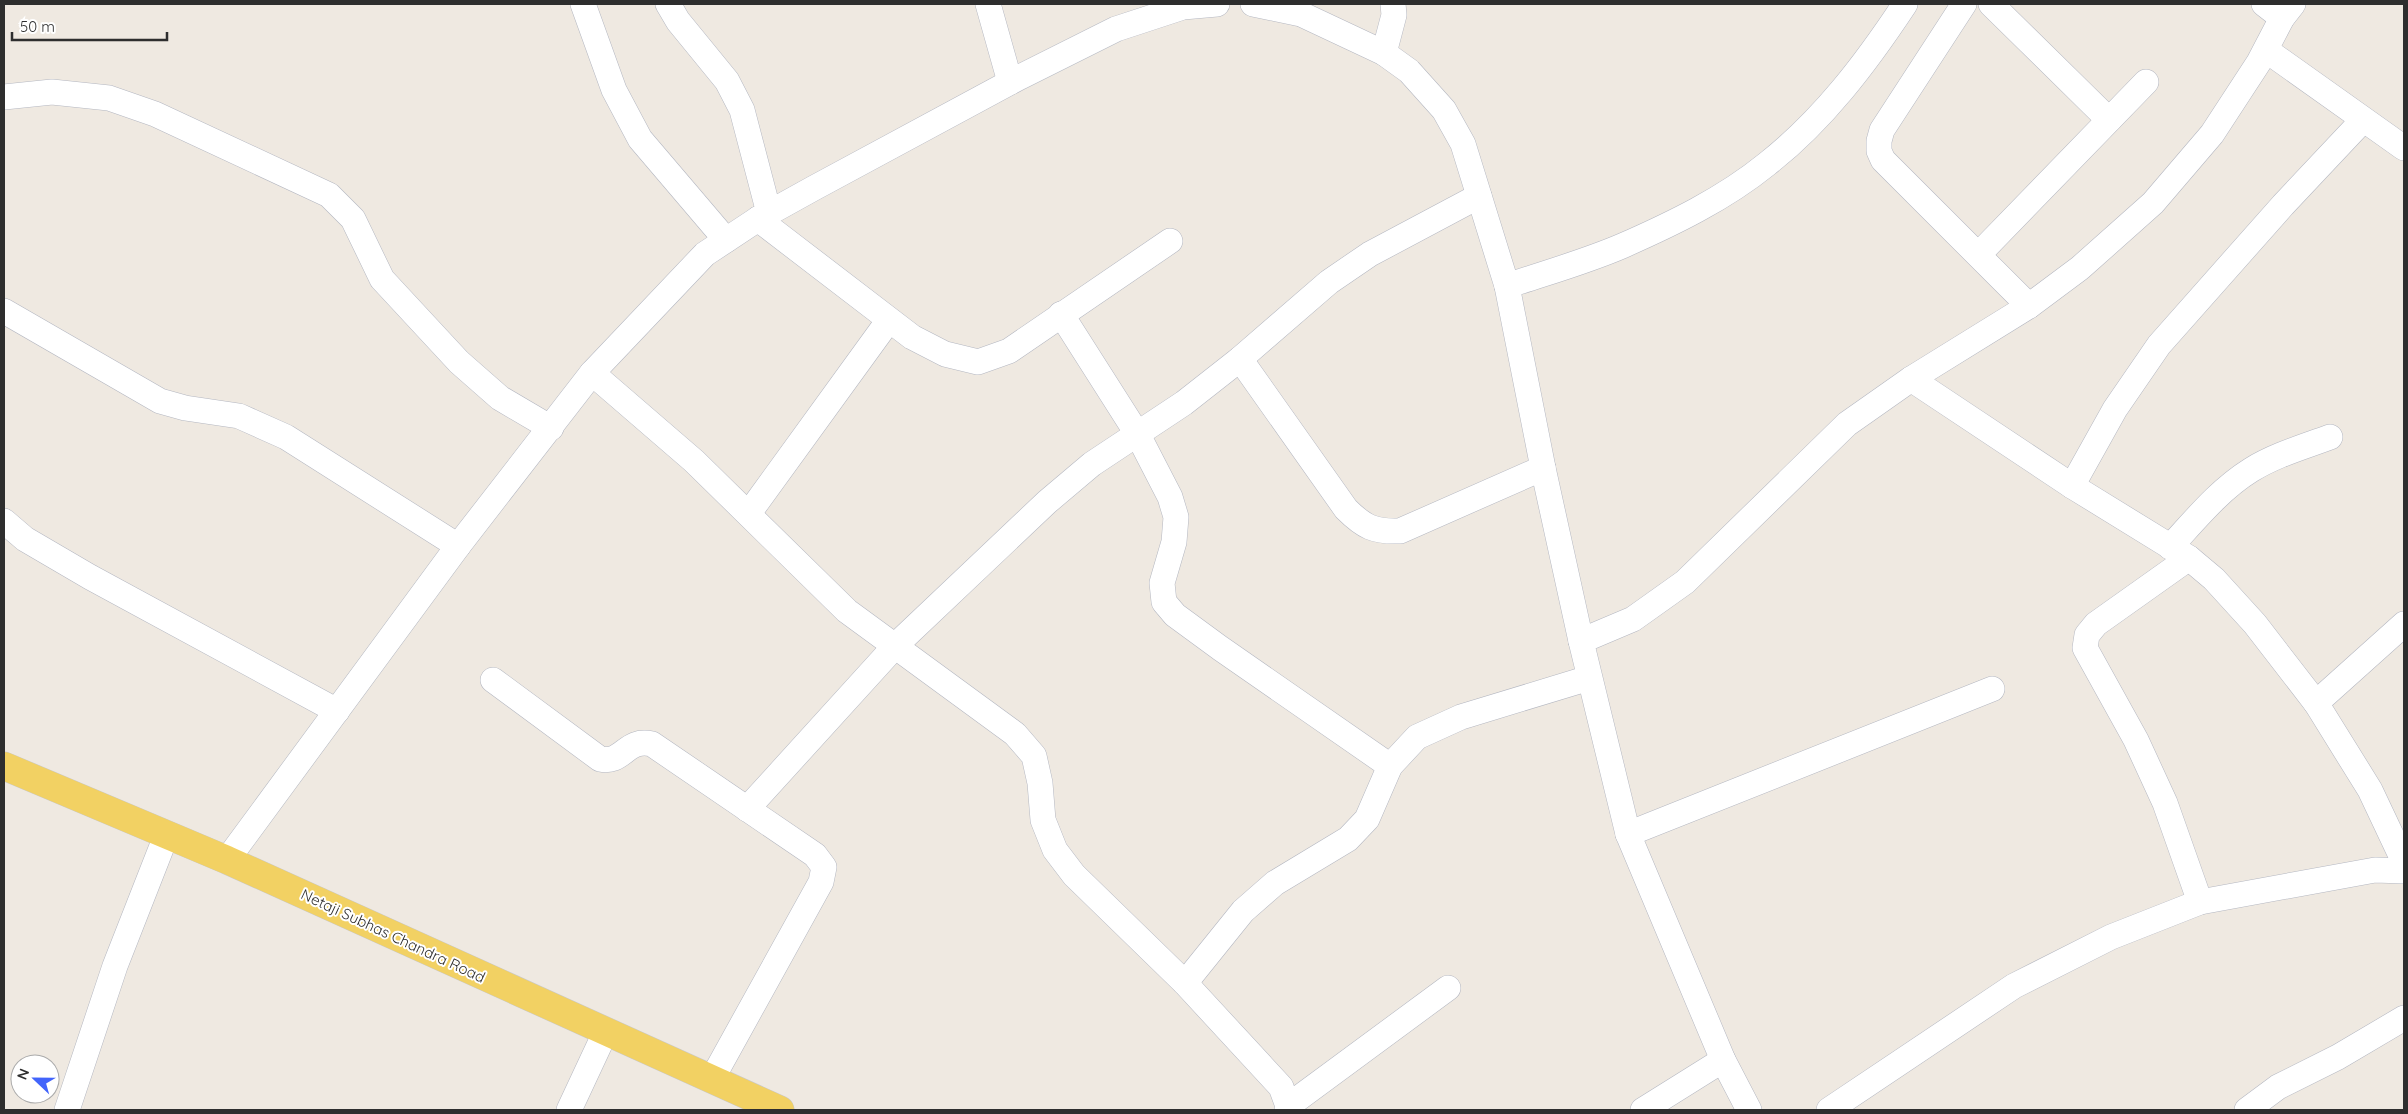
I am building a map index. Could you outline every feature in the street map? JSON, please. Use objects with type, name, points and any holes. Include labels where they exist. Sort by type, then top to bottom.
[{"type":"main road","name":"Netaji Subhas Chandra Road","points":[[4,766],[166,836],[227,860],[605,1033],[780,1110]]},
{"type":"street","points":[[583,4],[614,90],[640,139],[726,240]]},
{"type":"street","points":[[668,4],[678,21],[727,81],[742,110],[764,216],[889,320],[912,337],[945,354],[978,362],[1009,351],[1060,314],[1170,241]]},
{"type":"street","points":[[988,4],[1010,82]]},
{"type":"street","points":[[227,860],[458,546],[592,373],[705,254],[764,216],[1010,82],[1116,29],[1183,6],[1216,4]]},
{"type":"street","points":[[1253,4],[1302,14],[1384,53],[1409,71],[1444,110],[1463,144],[1507,286],[1543,468],[1589,678],[1628,834],[1723,1060],[1749,1110]]},
{"type":"street","points":[[1384,53],[1394,15],[1393,4]]},
{"type":"street","points":[[1507,286],[1621,247],[1704,207],[1767,164],[1824,112],[1874,51],[1905,4]]},
{"type":"street","points":[[1964,4],[1882,130],[1879,150],[1883,160],[2029,306]]},
{"type":"street","points":[[1991,4],[2109,120]]},
{"type":"street","points":[[1581,641],[1632,619],[1684,582],[1847,424],[1911,378],[2029,306],[2080,268],[2153,203],[2212,134],[2266,50],[2280,8]]},
{"type":"street","points":[[2266,50],[2404,148]]},
{"type":"street","points":[[1979,254],[2146,82]]},
{"type":"street","points":[[4,97],[52,92],[109,98],[155,114],[330,195],[353,219],[382,279],[459,362],[500,398],[551,428]]},
{"type":"street","points":[[2072,486],[2115,409],[2159,344],[2252,239],[2363,120]]},
{"type":"street","points":[[746,809],[896,646],[1047,502],[1092,464],[1138,435],[1240,359],[1329,282],[1370,254],[1479,196]]},
{"type":"street","points":[[4,311],[160,401],[185,408],[239,416],[286,437],[458,546]]},
{"type":"street","points":[[1060,314],[1138,435],[1170,497],[1176,517],[1174,542],[1162,583],[1164,602],[1175,615],[1213,643],[1390,766]]},
{"type":"street","points":[[749,513],[889,320]]},
{"type":"street","points":[[1240,359],[1346,509],[1361,524],[1381,532],[1400,532],[1543,468]]},
{"type":"street","points":[[592,373],[694,461],[847,611],[1015,734],[1034,756],[1040,783],[1043,820],[1055,850],[1074,875],[1185,982],[1281,1087],[1288,1108],[1448,988]]},
{"type":"street","points":[[1911,378],[2072,486],[2179,552],[2214,579],[2255,624],[2316,704],[2370,790],[2404,862]]},
{"type":"street","points":[[2200,902],[2164,803],[2136,740],[2085,648],[2087,635],[2096,624],[2179,552],[2219,494],[2251,470],[2278,456],[2330,438]]},
{"type":"street","points":[[4,522],[25,539],[90,578],[337,711]]},
{"type":"street","points":[[2316,704],[2404,624]]},
{"type":"street","points":[[1185,982],[1243,911],[1275,883],[1348,839],[1367,819],[1390,766],[1417,738],[1461,717],[1589,678]]},
{"type":"street","points":[[493,680],[600,759],[609,761],[619,756],[632,745],[642,742],[652,744],[815,855],[824,867],[821,882],[712,1079]]},
{"type":"street","points":[[1628,834],[1992,689]]},
{"type":"street","points":[[67,1110],[115,966],[166,836]]},
{"type":"street","points":[[1829,1110],[2014,986],[2111,937],[2200,902],[2375,870],[2404,871]]},
{"type":"street","points":[[2247,1110],[2278,1088],[2338,1057],[2404,1018]]},
{"type":"street","points":[[569,1110],[605,1033]]},
{"type":"street","points":[[1643,1110],[1723,1060]]}]
